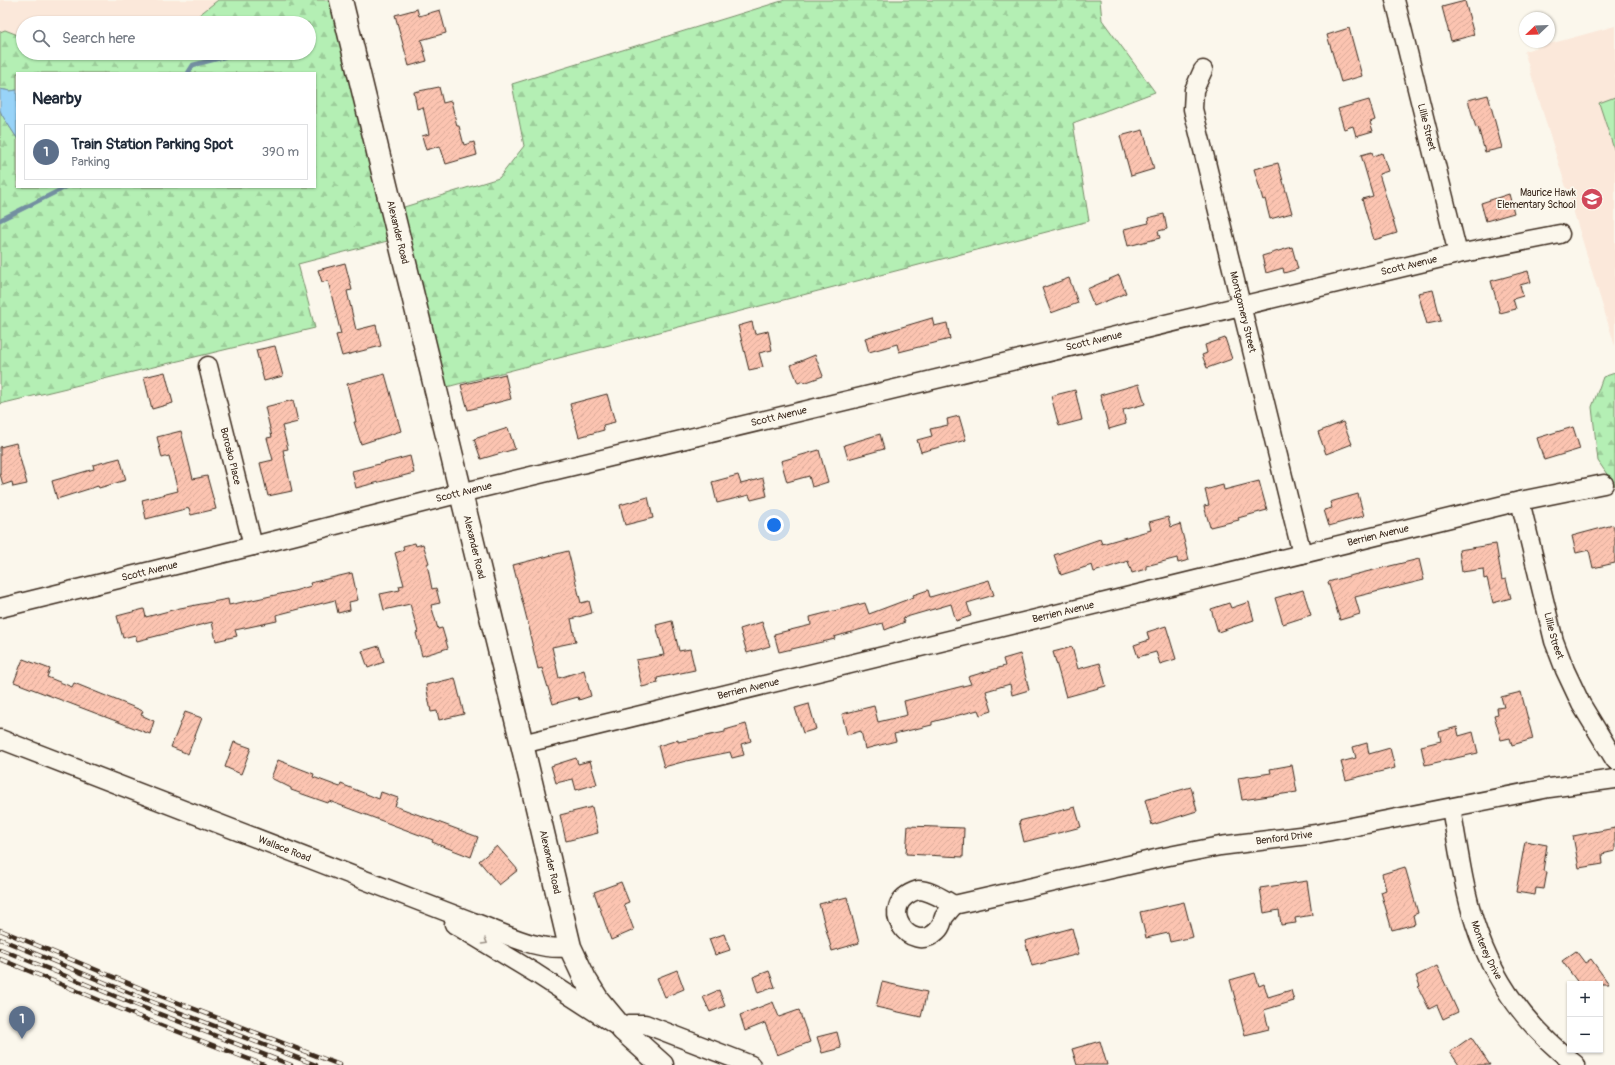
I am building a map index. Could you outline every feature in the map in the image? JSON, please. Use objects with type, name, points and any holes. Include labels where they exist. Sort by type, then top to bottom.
[{"type":"street","name":"Alexander Road","points":[[341,0],[570,947],[580,970],[598,1000],[622,1030],[662,1065]]},
{"type":"street","name":"Lillie Street","points":[[1394,0],[1458,254]]},
{"type":"street","name":"Montgomery Street","points":[[1203,70],[1194,90],[1193,109],[1302,554]]},
{"type":"street","name":"Scott Avenue","points":[[0,608],[461,493],[1241,306],[1458,254],[1560,234]]},
{"type":"street","name":"Borosko Place","points":[[208,366],[253,546]]},
{"type":"street","name":"Berrien Avenue","points":[[522,744],[1520,501],[1604,484]]},
{"type":"street","name":"Lillie Street","points":[[1520,501],[1554,641],[1565,670],[1581,704],[1615,760]]},
{"type":"street","name":"Wallace Road","points":[[0,739],[402,896],[542,947],[557,949],[570,947]]},
{"type":"street","name":"Benford Drive","points":[[954,905],[1164,857],[1220,846],[1316,834],[1549,788],[1615,779]]},
{"type":"street","name":"Monterey Drive","points":[[1451,808],[1469,904],[1487,956],[1503,986],[1519,1010],[1538,1032],[1559,1052],[1576,1065]]},
{"type":"street","points":[[402,896],[433,912],[491,946],[622,1030],[629,1024],[644,1024],[750,1065]]},
{"type":"shaded area","points":[[0,0],[218,0],[198,16],[16,16],[16,34],[5,30],[0,32]]},
{"type":"shaded area","name":"Maurice Hawk Elementary School","points":[[1615,26],[1615,346],[1524,51],[1535,48],[1555,48],[1555,42]]},
{"type":"green space","points":[[218,0],[341,0],[399,238],[298,264],[315,328],[0,404],[0,110],[16,136],[16,188],[316,188],[316,72],[16,72],[16,90],[10,91],[0,89],[0,32],[5,30],[16,34],[16,60],[316,60],[316,16],[198,16]]},
{"type":"green space","points":[[785,0],[1100,0],[1102,20],[1155,92],[1073,123],[1089,221],[439,389],[401,232],[404,207],[499,178],[524,146],[512,84]]},
{"type":"green space","points":[[1615,97],[1615,152],[1599,103]]},
{"type":"green space","points":[[1615,373],[1615,486],[1598,461],[1592,407],[1603,377]]},
{"type":"water","points":[[0,89],[10,91],[16,90],[16,136],[2,115],[0,110]]},
{"type":"building","points":[[1465,1],[1474,35],[1451,41],[1442,7]]},
{"type":"building","points":[[417,9],[419,16],[440,10],[446,33],[421,40],[427,61],[409,66],[395,15]]},
{"type":"building","points":[[1349,28],[1362,76],[1341,82],[1327,35]]},
{"type":"building","points":[[439,87],[443,103],[451,101],[457,126],[459,126],[464,145],[474,142],[477,155],[446,164],[440,146],[426,150],[422,136],[429,134],[423,107],[417,109],[414,92]]},
{"type":"building","points":[[1488,95],[1502,148],[1485,152],[1468,100]]},
{"type":"building","points":[[1369,100],[1375,120],[1370,122],[1373,131],[1356,136],[1353,126],[1344,129],[1338,109]]},
{"type":"building","points":[[1143,130],[1154,169],[1131,176],[1120,136]]},
{"type":"building","points":[[1372,152],[1373,156],[1382,153],[1388,171],[1379,174],[1397,233],[1374,240],[1362,199],[1373,196],[1361,155]]},
{"type":"building","points":[[1278,163],[1292,213],[1270,219],[1265,199],[1263,200],[1254,169]]},
{"type":"building","points":[[1509,194],[1514,213],[1486,221],[1481,203]]},
{"type":"building","points":[[1164,214],[1167,229],[1158,231],[1160,238],[1128,246],[1124,229],[1149,223],[1148,218]]},
{"type":"building","points":[[1292,247],[1298,269],[1284,273],[1283,268],[1266,273],[1262,256]]},
{"type":"building","points":[[345,263],[352,290],[347,291],[356,330],[376,325],[381,346],[342,356],[336,335],[341,334],[328,281],[322,282],[318,270]]},
{"type":"building","points":[[1528,271],[1531,282],[1520,285],[1523,296],[1513,299],[1516,309],[1500,313],[1491,281]]},
{"type":"building","points":[[1119,275],[1126,293],[1094,306],[1087,289]]},
{"type":"building","points":[[1069,278],[1078,303],[1051,313],[1042,288]]},
{"type":"building","points":[[1433,290],[1441,321],[1427,324],[1418,293]]},
{"type":"building","points":[[932,318],[934,326],[947,323],[950,339],[899,352],[897,344],[869,352],[865,338]]},
{"type":"building","points":[[752,322],[755,334],[768,331],[772,350],[759,353],[763,367],[749,370],[738,326]]},
{"type":"building","points":[[1225,338],[1232,359],[1207,368],[1202,355],[1207,353],[1205,345]]},
{"type":"building","points":[[275,346],[283,376],[264,381],[256,350]]},
{"type":"building","points":[[815,355],[823,376],[804,383],[803,381],[798,383],[791,365]]},
{"type":"building","points":[[165,372],[173,403],[152,409],[144,377]]},
{"type":"building","points":[[385,374],[401,431],[361,444],[354,422],[356,422],[347,384]]},
{"type":"building","points":[[505,374],[511,399],[468,410],[461,385]]},
{"type":"building","points":[[1139,384],[1145,404],[1123,410],[1126,424],[1109,429],[1100,395]]},
{"type":"building","points":[[1075,390],[1082,420],[1059,426],[1051,396]]},
{"type":"building","points":[[607,394],[615,422],[603,425],[604,430],[579,437],[570,404]]},
{"type":"building","points":[[293,400],[298,422],[282,426],[288,449],[283,450],[292,491],[268,496],[260,463],[273,460],[267,438],[272,437],[265,407]]},
{"type":"building","points":[[959,416],[966,440],[921,452],[917,440],[932,436],[930,429],[948,425],[947,419]]},
{"type":"building","points":[[1343,422],[1352,444],[1326,454],[1318,432]]},
{"type":"building","points":[[1573,427],[1580,449],[1544,460],[1537,438]]},
{"type":"building","points":[[508,428],[515,449],[481,459],[474,439]]},
{"type":"building","points":[[181,431],[193,479],[207,476],[216,509],[191,515],[189,508],[146,519],[142,500],[178,491],[169,456],[162,458],[157,437]]},
{"type":"building","points":[[880,434],[884,449],[848,459],[844,445]]},
{"type":"building","points":[[16,443],[27,484],[13,487],[12,482],[3,485],[0,474],[0,447]]},
{"type":"building","points":[[819,450],[828,482],[812,487],[809,476],[787,482],[781,461]]},
{"type":"building","points":[[410,456],[414,473],[356,488],[352,471]]},
{"type":"building","points":[[120,458],[126,480],[99,488],[98,486],[57,499],[52,481],[94,469],[93,465]]},
{"type":"building","points":[[738,475],[741,484],[763,478],[767,496],[751,500],[749,495],[717,503],[712,482]]},
{"type":"building","points":[[1259,481],[1267,510],[1238,518],[1239,520],[1210,527],[1204,506],[1209,505],[1205,490],[1223,485],[1224,490]]},
{"type":"building","points":[[1358,494],[1364,516],[1329,526],[1324,510],[1332,508],[1330,502]]},
{"type":"building","points":[[648,497],[653,518],[625,525],[620,505]]},
{"type":"building","points":[[1168,517],[1171,527],[1180,524],[1189,560],[1178,563],[1177,558],[1146,566],[1146,569],[1132,573],[1128,561],[1094,572],[1092,565],[1061,575],[1054,555],[1100,539],[1102,544],[1151,530],[1149,522]]},
{"type":"building","points":[[1613,525],[1615,534],[1615,563],[1593,568],[1589,550],[1576,553],[1572,536]]},
{"type":"building","points":[[415,543],[416,546],[423,544],[429,563],[427,564],[432,589],[436,588],[440,603],[431,605],[438,629],[442,628],[448,648],[422,656],[416,633],[418,632],[410,604],[384,610],[380,594],[400,590],[399,586],[404,585],[395,553],[404,550],[403,546]]},
{"type":"building","points":[[1496,544],[1502,580],[1506,579],[1511,598],[1493,603],[1487,578],[1484,579],[1483,569],[1462,572],[1459,550]]},
{"type":"building","points":[[568,551],[581,603],[589,601],[592,613],[571,619],[576,642],[552,647],[559,678],[584,670],[591,696],[579,700],[578,697],[553,704],[542,668],[538,669],[513,565]]},
{"type":"building","points":[[1419,559],[1424,580],[1355,597],[1360,614],[1340,620],[1328,582]]},
{"type":"building","points":[[352,573],[358,600],[349,602],[350,610],[338,613],[335,600],[276,615],[277,621],[235,630],[237,636],[216,641],[212,622],[137,641],[135,635],[123,638],[117,616],[144,609],[146,617],[180,608],[228,599],[229,605],[294,591],[311,586],[310,583]]},
{"type":"building","points":[[989,580],[994,595],[967,603],[971,616],[956,621],[951,604],[903,618],[905,622],[885,630],[883,623],[834,637],[835,639],[779,652],[774,634],[811,625],[810,617],[865,603],[869,614],[914,597],[913,595],[928,590],[930,597]]},
{"type":"building","points":[[1303,590],[1311,615],[1283,624],[1275,598]]},
{"type":"building","points":[[1249,602],[1254,620],[1218,632],[1211,609],[1229,603],[1231,608]]},
{"type":"building","points":[[672,621],[679,651],[690,649],[695,670],[657,678],[658,683],[642,687],[636,660],[664,655],[656,625]]},
{"type":"building","points":[[762,622],[770,646],[747,653],[740,629]]},
{"type":"building","points":[[1166,626],[1176,659],[1160,664],[1156,652],[1138,657],[1134,645],[1149,640],[1147,632]]},
{"type":"building","points":[[379,646],[384,662],[368,668],[362,651]]},
{"type":"building","points":[[1072,647],[1078,669],[1100,663],[1106,686],[1066,697],[1053,652]]},
{"type":"building","points":[[1020,654],[1029,690],[1012,695],[1010,684],[986,691],[992,711],[980,715],[978,710],[932,722],[932,725],[894,734],[896,741],[865,749],[861,731],[847,735],[842,714],[874,706],[878,722],[907,715],[904,701],[971,684],[968,677],[1005,666],[1003,659]]},
{"type":"building","points":[[23,659],[50,669],[47,677],[72,687],[74,683],[143,711],[141,715],[154,721],[150,734],[14,682]]},
{"type":"building","points":[[455,678],[464,714],[439,720],[437,711],[431,712],[426,685]]},
{"type":"building","points":[[1521,692],[1533,739],[1512,745],[1510,738],[1501,740],[1494,715],[1498,714],[1497,708],[1504,707],[1501,697]]},
{"type":"building","points":[[809,704],[816,729],[803,733],[795,708]]},
{"type":"building","points":[[185,712],[202,718],[188,754],[171,747]]},
{"type":"building","points":[[746,724],[751,741],[741,744],[744,755],[732,758],[730,752],[664,767],[658,746],[678,740],[678,742],[725,732],[725,730]]},
{"type":"building","points":[[1457,727],[1459,736],[1473,732],[1478,753],[1425,765],[1421,746],[1441,741],[1439,732]]},
{"type":"building","points":[[234,742],[251,748],[241,774],[225,767]]},
{"type":"building","points":[[1367,743],[1369,754],[1390,748],[1395,768],[1346,780],[1341,762],[1356,758],[1353,747]]},
{"type":"building","points":[[576,758],[578,764],[590,761],[597,784],[576,790],[573,779],[556,783],[551,766]]},
{"type":"building","points":[[278,760],[314,774],[313,777],[340,787],[341,784],[379,799],[381,792],[398,798],[395,806],[478,837],[471,857],[432,842],[433,840],[329,801],[328,803],[291,790],[291,788],[271,778]]},
{"type":"building","points":[[1292,765],[1297,792],[1242,800],[1238,778],[1271,773],[1270,769]]},
{"type":"building","points":[[1191,787],[1197,811],[1152,825],[1145,800]]},
{"type":"building","points":[[592,807],[598,833],[566,841],[560,815]]},
{"type":"building","points":[[1075,807],[1081,827],[1024,842],[1019,821]]},
{"type":"building","points":[[908,826],[964,828],[963,857],[906,854]]},
{"type":"building","points":[[1615,828],[1615,851],[1602,854],[1603,864],[1579,868],[1573,836]]},
{"type":"building","points":[[1525,841],[1547,845],[1543,871],[1547,872],[1544,889],[1536,888],[1535,895],[1516,892]]},
{"type":"building","points":[[497,846],[518,870],[499,885],[479,861]]},
{"type":"building","points":[[1405,867],[1418,913],[1413,915],[1415,924],[1392,930],[1381,892],[1386,890],[1382,874]]},
{"type":"building","points":[[1307,881],[1312,915],[1295,918],[1296,923],[1281,925],[1279,910],[1264,913],[1260,888]]},
{"type":"building","points":[[621,882],[629,902],[624,904],[634,930],[611,940],[594,892]]},
{"type":"building","points":[[847,897],[859,943],[832,951],[819,904]]},
{"type":"building","points":[[1184,902],[1193,937],[1170,942],[1168,933],[1146,938],[1140,912]]},
{"type":"building","points":[[1072,928],[1079,954],[1032,966],[1025,941]]},
{"type":"building","points":[[724,934],[730,950],[715,955],[709,939]]},
{"type":"building","points":[[1576,951],[1585,963],[1591,959],[1609,984],[1603,984],[1603,981],[1577,981],[1562,961]]},
{"type":"building","points":[[1437,966],[1458,1012],[1443,1019],[1437,1005],[1429,1009],[1418,987],[1420,986],[1416,976]]},
{"type":"building","points":[[677,970],[684,989],[665,997],[657,978]]},
{"type":"building","points":[[769,971],[775,987],[758,993],[753,977]]},
{"type":"building","points":[[1255,973],[1259,986],[1264,984],[1268,997],[1291,990],[1294,1001],[1264,1010],[1269,1029],[1245,1035],[1230,980]]},
{"type":"building","points":[[882,982],[927,992],[921,1017],[876,1007]]},
{"type":"building","points":[[719,990],[725,1006],[710,1012],[703,997]]},
{"type":"building","points":[[773,1002],[779,1017],[799,1010],[810,1042],[777,1055],[765,1023],[745,1031],[740,1015]]},
{"type":"building","points":[[837,1032],[841,1048],[822,1053],[817,1037]]},
{"type":"building","points":[[1471,1037],[1490,1065],[1459,1065],[1450,1052]]},
{"type":"building","points":[[1100,1041],[1107,1065],[1077,1065],[1072,1049]]},
{"type":"waterway","points":[[189,72],[193,65],[213,60]]},
{"type":"waterway","points":[[0,220],[64,188]]},
{"type":"railway","points":[[0,930],[145,990],[340,1065]]},
{"type":"railway","points":[[0,939],[142,998],[316,1065]]},
{"type":"railway","points":[[0,949],[139,1006],[291,1065]]},
{"type":"railway","points":[[0,959],[135,1015],[264,1065]]},
{"type":"place","name":"Maurice Hawk Elementary School","points":[[1592,199]]},
{"type":"place","name":"Train Station Parking Spot","points":[[22,1039]]}]
